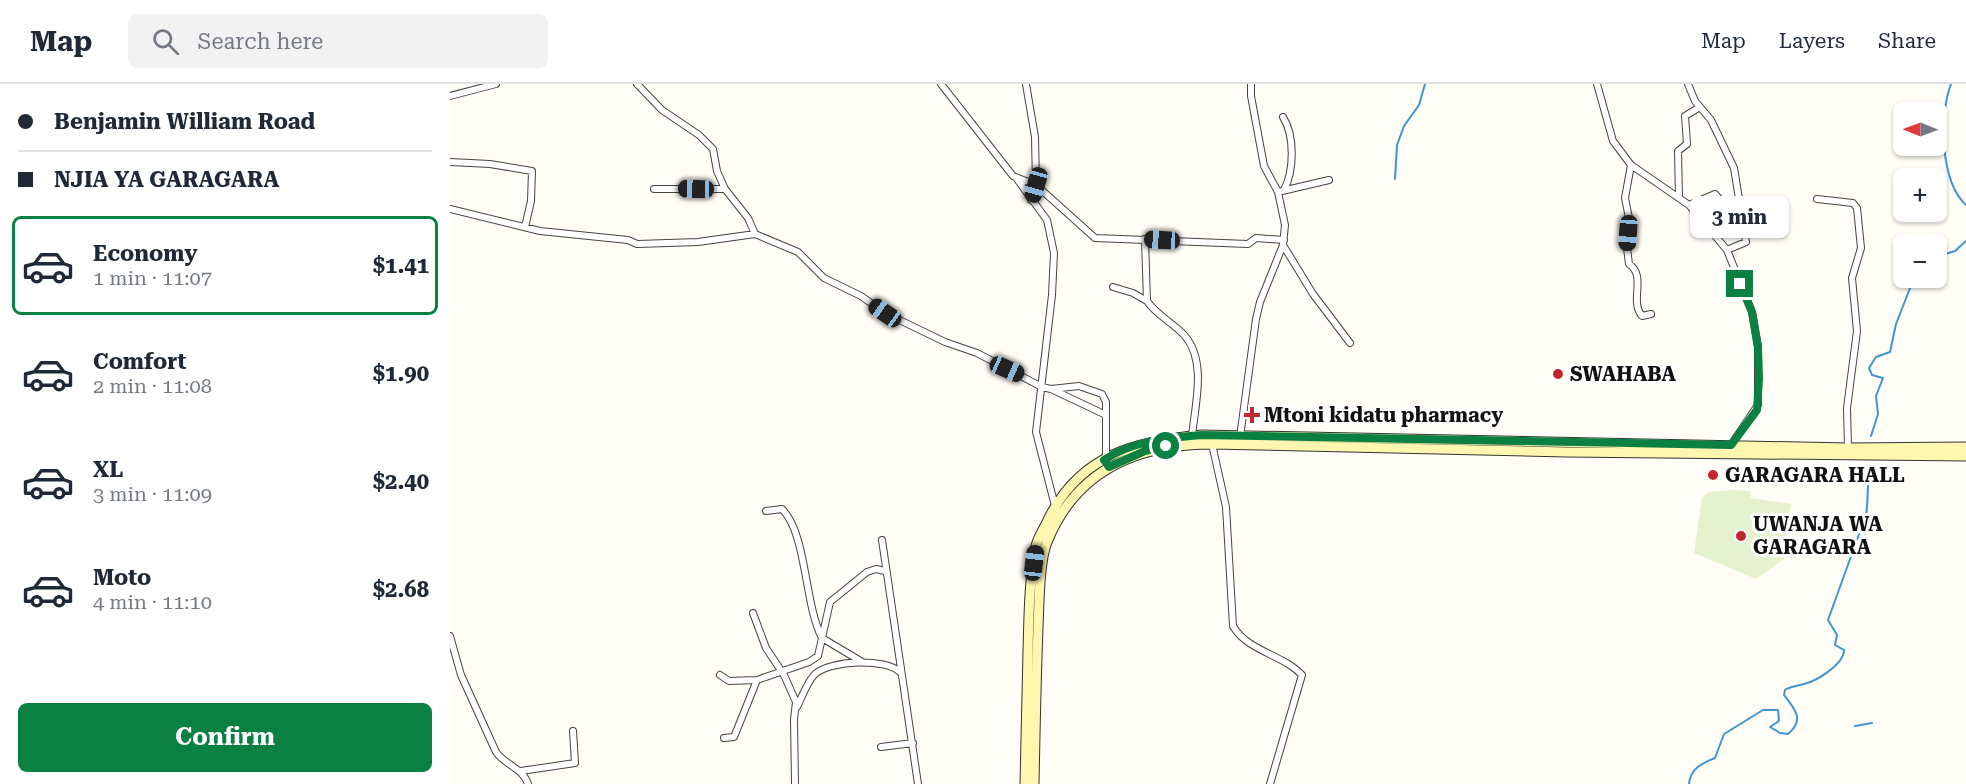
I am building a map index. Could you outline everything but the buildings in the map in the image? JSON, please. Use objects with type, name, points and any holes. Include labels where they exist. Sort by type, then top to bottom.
[{"type":"main road","points":[[1025,784],[1029,602],[1036,544],[1055,506],[1075,481],[1142,443],[1166,437],[1192,436],[1240,440],[1966,456]]},
{"type":"main road","points":[[1034,784],[1039,599],[1046,544],[1064,509],[1084,485],[1107,464],[1166,446],[1240,440],[1966,447]]},
{"type":"street","points":[[450,96],[496,84]]},
{"type":"street","points":[[637,84],[662,110],[706,141],[713,149],[717,171],[725,189],[748,218],[755,234]]},
{"type":"street","points":[[941,84],[1047,220],[1054,253],[1052,295],[1036,437],[1055,506]]},
{"type":"street","points":[[1026,84],[1035,137],[1031,200]]},
{"type":"street","points":[[1240,440],[1256,319],[1283,242],[1285,225],[1281,191],[1264,166],[1251,96],[1251,84]]},
{"type":"street","points":[[1597,84],[1613,141],[1631,165],[1689,205],[1727,250],[1752,312],[1758,347],[1757,410],[1731,445]]},
{"type":"street","points":[[1688,84],[1700,107],[1711,120],[1734,168],[1746,242],[1727,250]]},
{"type":"street","points":[[1679,198],[1678,151],[1687,144],[1685,116],[1700,107]]},
{"type":"street","points":[[1281,191],[1289,176],[1291,150],[1290,131],[1283,117]]},
{"type":"street","points":[[450,162],[490,164],[532,171],[531,201],[525,227]]},
{"type":"street","points":[[1631,165],[1625,198],[1629,218],[1627,248],[1629,264],[1634,267],[1639,280],[1636,294],[1639,313],[1642,316],[1651,314]]},
{"type":"street","points":[[1017,179],[1032,184],[1095,238],[1246,244],[1256,238],[1283,242]]},
{"type":"street","points":[[1281,191],[1329,180]]},
{"type":"street","points":[[1025,192],[1032,184]]},
{"type":"street","points":[[654,189],[725,189]]},
{"type":"street","points":[[1689,205],[1715,194],[1725,205],[1741,204]]},
{"type":"street","points":[[1817,199],[1854,203],[1857,208],[1861,248],[1852,278],[1857,331],[1847,408],[1848,447]]},
{"type":"street","points":[[450,209],[562,234],[600,236],[650,244],[713,241],[755,234],[798,252],[824,278],[861,296],[885,313],[945,342],[977,353],[1042,387],[1079,386],[1102,394],[1106,402],[1107,464]]},
{"type":"street","points":[[1145,239],[1147,302]]},
{"type":"street","points":[[1283,242],[1313,294],[1350,343]]},
{"type":"street","points":[[1113,286],[1133,293],[1147,302],[1185,337],[1197,359],[1197,396],[1192,436]]},
{"type":"street","points":[[1051,388],[1106,415]]},
{"type":"street","points":[[1212,444],[1226,507],[1233,626],[1242,637],[1288,663],[1302,675],[1270,784]]},
{"type":"street","points":[[766,511],[782,509],[792,524],[802,560],[807,592],[822,638],[864,663]]},
{"type":"street","points":[[882,540],[918,784]]},
{"type":"street","points":[[720,675],[729,681],[757,680],[779,670],[815,659],[820,651],[830,602],[867,572],[876,569],[885,571]]},
{"type":"street","points":[[753,614],[766,648],[794,695],[796,707],[794,719],[795,784]]},
{"type":"street","points":[[450,636],[461,675],[496,752],[502,760],[521,771],[528,784]]},
{"type":"street","points":[[796,707],[816,673],[840,664],[887,664],[900,672]]},
{"type":"street","points":[[724,738],[734,737],[757,680]]},
{"type":"street","points":[[521,771],[575,763],[573,731]]},
{"type":"street","points":[[881,747],[913,742]]},
{"type":"green space","name":"UWANJA WA GARAGARA","points":[[1750,491],[1751,498],[1791,504],[1784,559],[1756,579],[1694,553],[1702,498],[1709,492]]},
{"type":"waterway","points":[[1395,179],[1397,145],[1404,126],[1419,105],[1425,84]]},
{"type":"waterway","points":[[1951,84],[1945,113],[1944,147],[1951,180],[1957,194],[1966,205]]},
{"type":"waterway","points":[[1947,254],[1955,251],[1966,241]]},
{"type":"waterway","points":[[1871,436],[1878,414],[1876,396],[1883,378],[1872,375],[1869,368],[1876,357],[1890,352],[1896,324],[1910,288]]},
{"type":"waterway","points":[[1689,784],[1694,770],[1715,758],[1724,734],[1763,710],[1778,710],[1779,721],[1770,727],[1780,733],[1788,734],[1797,719],[1795,710],[1784,695],[1785,690],[1822,676],[1840,661],[1844,650],[1835,645],[1837,635],[1828,620],[1866,515],[1871,467]]},
{"type":"waterway","points":[[1855,726],[1872,723]]},
{"type":"place","name":"SWAHABA","points":[[1558,374]]},
{"type":"place","name":"Mtoni kidatu pharmacy","points":[[1252,415]]},
{"type":"place","name":"GARAGARA HALL","points":[[1713,475]]},
{"type":"place","name":"UWANJA WA GARAGARA","points":[[1741,536]]},
{"type":"route","points":[[1166,446],[1145,451],[1109,467],[1104,460],[1142,443],[1166,437],[1202,435],[1731,445],[1757,410],[1759,379],[1758,347],[1752,312],[1740,284]]}]
